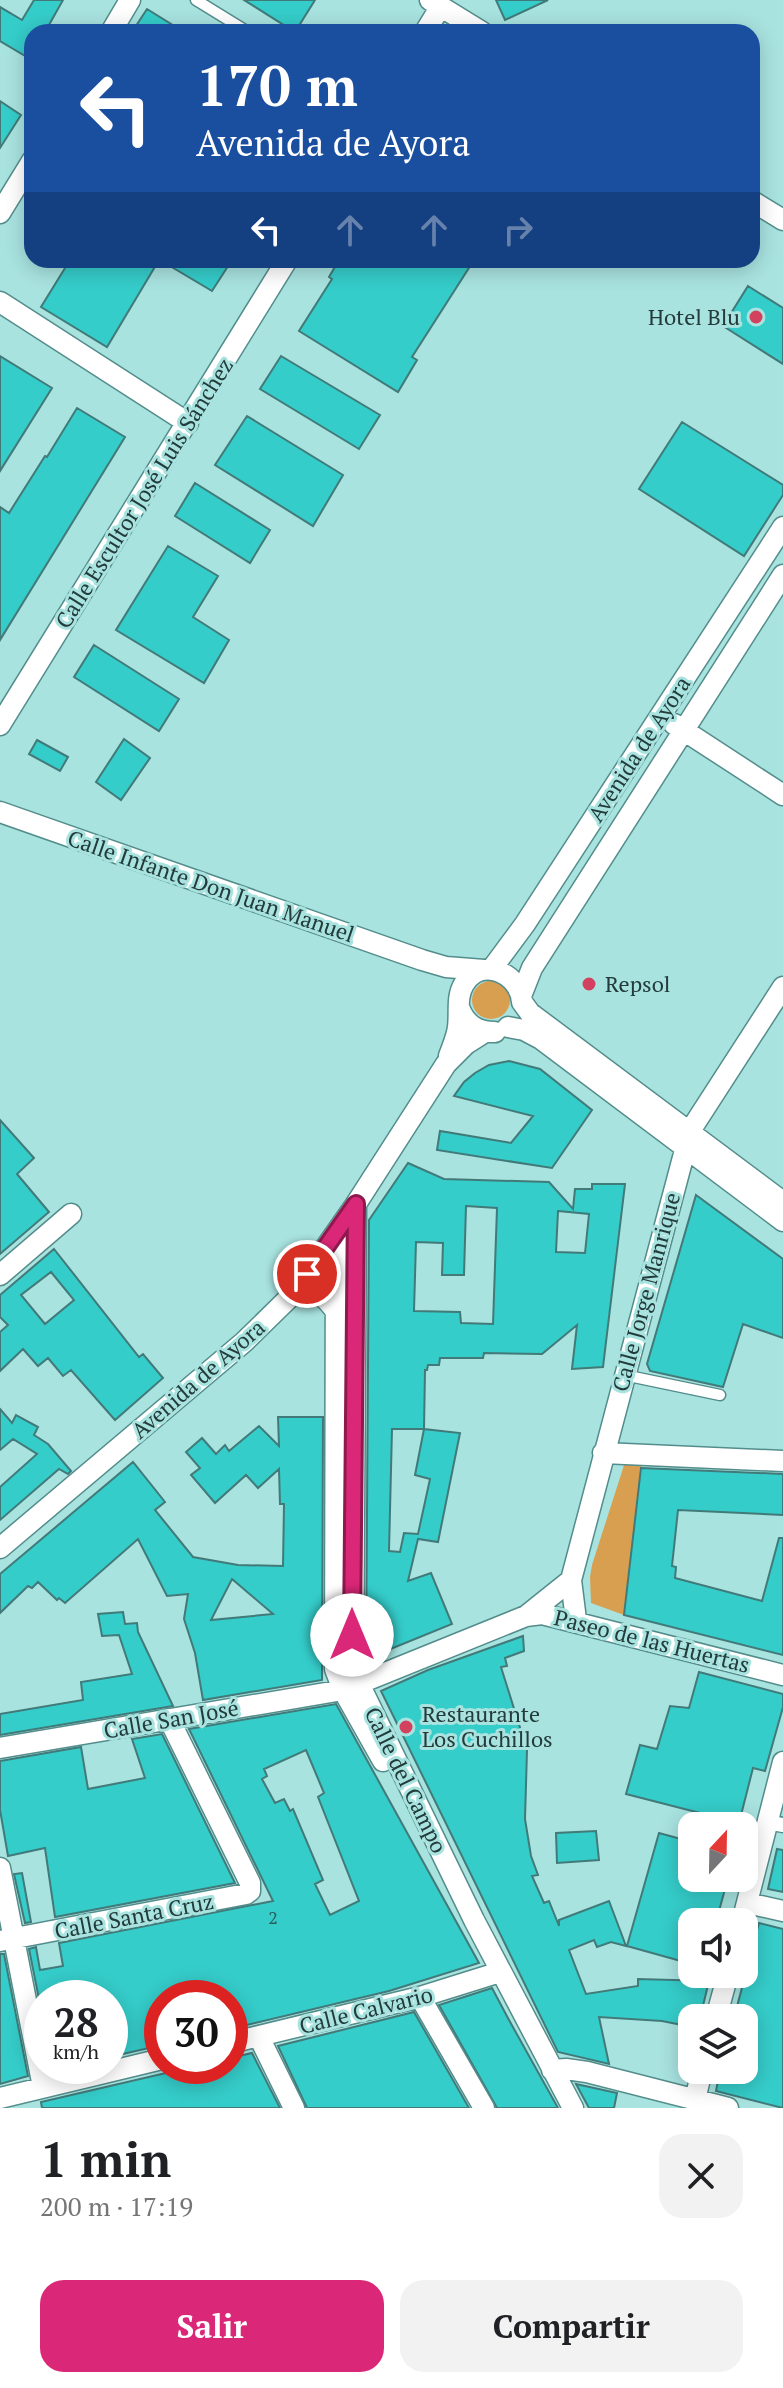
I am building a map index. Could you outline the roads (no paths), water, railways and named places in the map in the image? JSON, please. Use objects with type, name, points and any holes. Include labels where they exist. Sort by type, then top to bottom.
[{"type":"street","points":[[116,24],[130,0]]},
{"type":"street","points":[[428,24],[436,3],[469,24]]},
{"type":"street","points":[[0,213],[24,179]]},
{"type":"street","points":[[760,206],[783,220]]},
{"type":"street","name":"Calle Escultor José Luis Sánchez","points":[[0,725],[282,268]]},
{"type":"street","points":[[0,302],[188,423]]},
{"type":"street","name":"Avenida de Ayora","points":[[488,970],[525,924],[783,527]]},
{"type":"street","name":"Avenida de Ayora","points":[[521,999],[532,968],[783,575]]},
{"type":"street","points":[[661,715],[783,795]]},
{"type":"street","name":"Calle Infante Don Juan Manuel","points":[[0,812],[422,960],[446,967],[488,970]]},
{"type":"street","name":"Calle Infante Don Juan Manuel","points":[[422,960],[441,972],[460,1000]]},
{"type":"street","points":[[521,999],[516,1019],[508,1027],[495,1032],[485,1032],[468,1023],[460,1000],[468,978],[488,970],[510,977],[530,1013],[688,1139],[783,1221]]},
{"type":"street","name":"Calle Jorge Manrique","points":[[576,1620],[571,1580],[688,1139],[783,987]]},
{"type":"street","name":"Avenida de Ayora","points":[[446,1064],[458,1029],[460,1000]]},
{"type":"street","points":[[508,1027],[524,1030],[541,1039],[783,1202]]},
{"type":"street","name":"Avenida de Ayora","points":[[0,1548],[244,1342],[293,1294],[356,1204],[446,1064],[466,1044],[485,1032]]},
{"type":"street","name":"Calle del Campo","points":[[351,1686],[356,1204]]},
{"type":"street","points":[[0,1275],[71,1214]]},
{"type":"street","name":"Calle del Campo","points":[[336,1233],[335,1669],[351,1686],[573,2108]]},
{"type":"street","points":[[293,1294],[321,1294],[337,1313]]},
{"type":"street","points":[[603,1453],[783,1461]]},
{"type":"street","points":[[526,1616],[571,1580]]},
{"type":"street","name":"Paseo de las Huertas","points":[[351,1686],[526,1616],[542,1614],[576,1620],[783,1675]]},
{"type":"street","name":"Calle San José","points":[[0,1748],[351,1686]]},
{"type":"street","name":"Calle Santa Cruz","points":[[6,1940],[246,1894],[252,1887],[169,1719]]},
{"type":"street","points":[[747,1908],[775,1824],[783,1762]]},
{"type":"street","points":[[0,1868],[6,1940],[43,2087]]},
{"type":"street","points":[[758,1912],[783,1911]]},
{"type":"street","name":"Calle Calvario","points":[[248,2039],[420,1997],[500,1972]]},
{"type":"street","points":[[420,1997],[484,2108]]},
{"type":"street","points":[[259,2037],[294,2108]]},
{"type":"street","points":[[0,2098],[144,2063]]},
{"type":"street","points":[[552,2070],[587,2072],[728,2108]]},
{"type":"street","points":[[695,2100],[699,2084]]},
{"type":"lane","points":[[196,0],[235,24]]},
{"type":"lane","points":[[624,1375],[720,1395]]},
{"type":"place","name":"Hotel Blu","points":[[756,317]]},
{"type":"place","name":"Repsol","points":[[589,984]]},
{"type":"place","name":"Restaurante Los Cuchillos","points":[[406,1727]]}]
